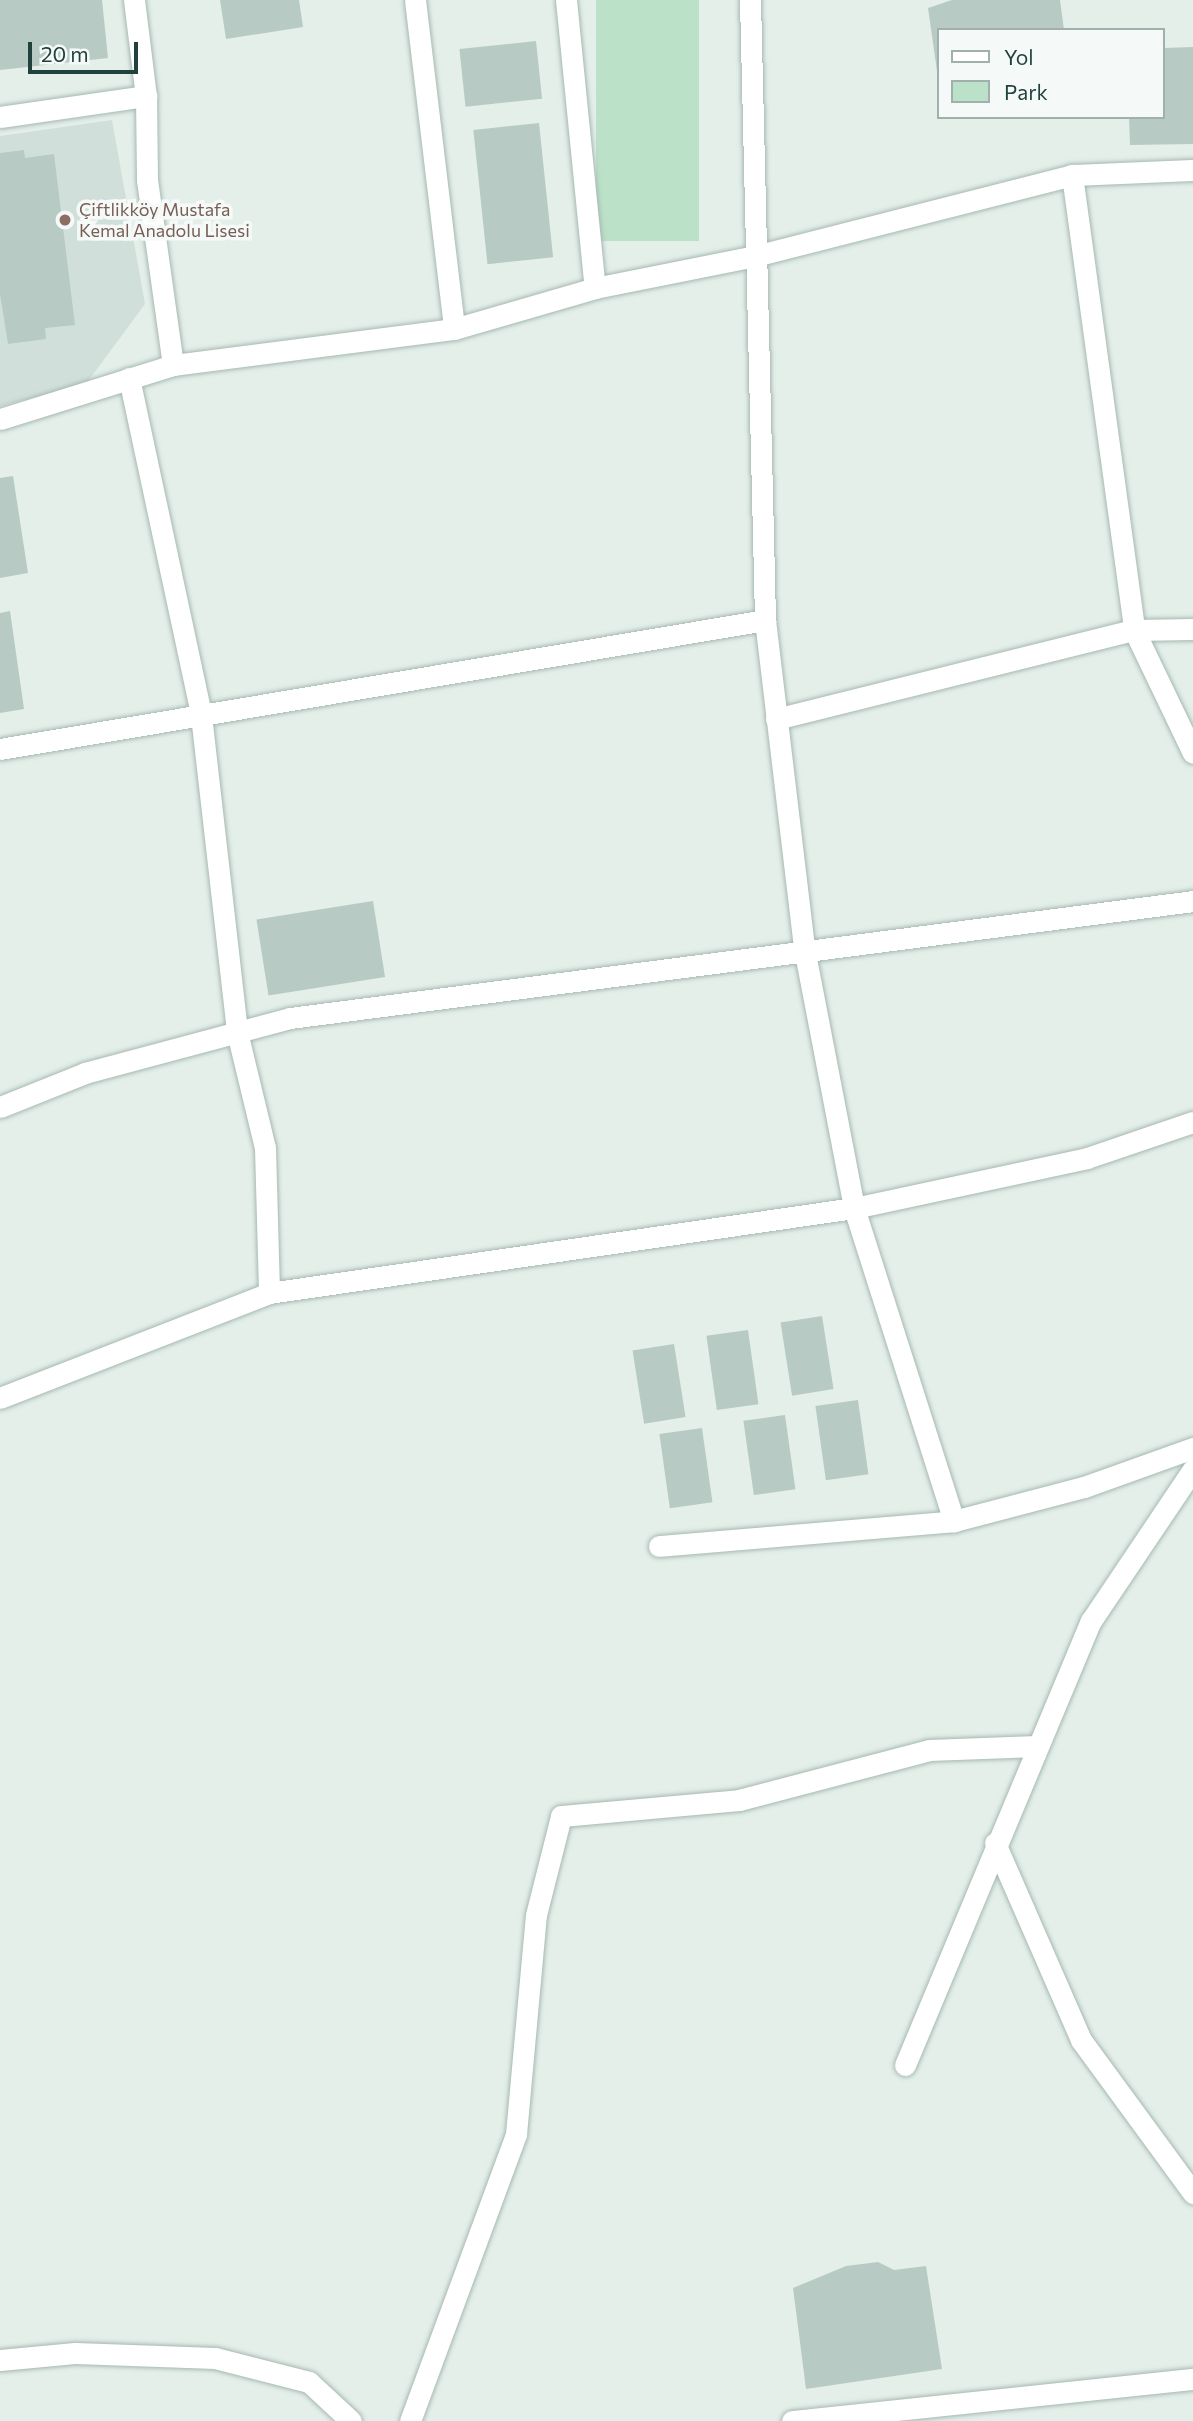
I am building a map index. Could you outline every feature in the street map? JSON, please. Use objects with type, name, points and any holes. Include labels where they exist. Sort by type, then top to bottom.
[{"type":"street","points":[[134,0],[146,96],[147,180],[173,365]]},
{"type":"street","points":[[415,0],[454,329]]},
{"type":"street","points":[[566,0],[596,288]]},
{"type":"street","points":[[750,0],[765,620],[805,953],[855,1208],[954,1521]]},
{"type":"street","points":[[0,117],[146,96]]},
{"type":"street","points":[[0,419],[173,365],[454,329],[596,288],[755,256],[1072,175],[1193,170]]},
{"type":"street","points":[[1072,175],[1134,630],[1193,753]]},
{"type":"street","points":[[129,378],[201,715],[237,1032],[265,1148],[269,1293]]},
{"type":"street","points":[[0,749],[765,620]]},
{"type":"street","points":[[776,719],[1134,630],[1193,629]]},
{"type":"street","points":[[0,1107],[85,1073],[290,1018],[1193,901]]},
{"type":"street","points":[[0,1398],[269,1293],[855,1208],[1087,1158],[1193,1122]]},
{"type":"street","points":[[659,1546],[954,1521],[1084,1487],[1193,1448]]},
{"type":"street","points":[[905,2065],[995,1843],[1091,1621],[1193,1469]]},
{"type":"street","points":[[410,2421],[516,2134],[536,1915],[561,1816],[739,1800],[929,1750],[1037,1746]]},
{"type":"street","points":[[995,1843],[1081,2040],[1193,2193]]},
{"type":"street","points":[[0,2360],[75,2353],[215,2358],[309,2382],[351,2421]]},
{"type":"street","points":[[792,2421],[1193,2379]]},
{"type":"shaded area","name":"Çiftlikköy Mustafa Kemal Anadolu Lisesi","points":[[112,120],[145,304],[86,384],[0,406],[0,136]]},
{"type":"green space","points":[[596,0],[699,0],[699,241],[596,241]]},
{"type":"building","points":[[0,0],[102,0],[108,58],[0,70]]},
{"type":"building","points":[[220,0],[299,0],[303,27],[226,39]]},
{"type":"building","points":[[952,0],[1060,0],[1064,28],[937,28],[937,71],[928,8]]},
{"type":"building","points":[[536,41],[542,99],[465,107],[459,49]]},
{"type":"building","points":[[1193,47],[1193,144],[1130,145],[1129,119],[1165,119],[1165,48]]},
{"type":"building","points":[[539,123],[553,257],[487,264],[473,130]]},
{"type":"building","points":[[24,150],[25,158],[54,154],[75,325],[45,328],[46,339],[8,344],[0,294],[0,153]]},
{"type":"building","points":[[13,476],[28,573],[0,578],[0,478]]},
{"type":"building","points":[[10,611],[24,709],[0,713],[0,613]]},
{"type":"building","points":[[373,901],[385,977],[268,996],[256,919]]},
{"type":"building","points":[[822,1316],[834,1389],[792,1396],[781,1323]]},
{"type":"building","points":[[748,1330],[758,1404],[717,1410],[706,1336]]},
{"type":"building","points":[[674,1344],[686,1417],[644,1424],[633,1351]]},
{"type":"building","points":[[858,1400],[868,1474],[826,1480],[815,1406]]},
{"type":"building","points":[[785,1415],[795,1489],[754,1495],[743,1421]]},
{"type":"building","points":[[702,1428],[712,1502],[670,1508],[659,1434]]},
{"type":"building","points":[[878,2262],[894,2270],[926,2266],[942,2369],[806,2389],[793,2288],[846,2266]]},
{"type":"place","name":"Çiftlikköy Mustafa Kemal Anadolu Lisesi","points":[[65,220]]}]
